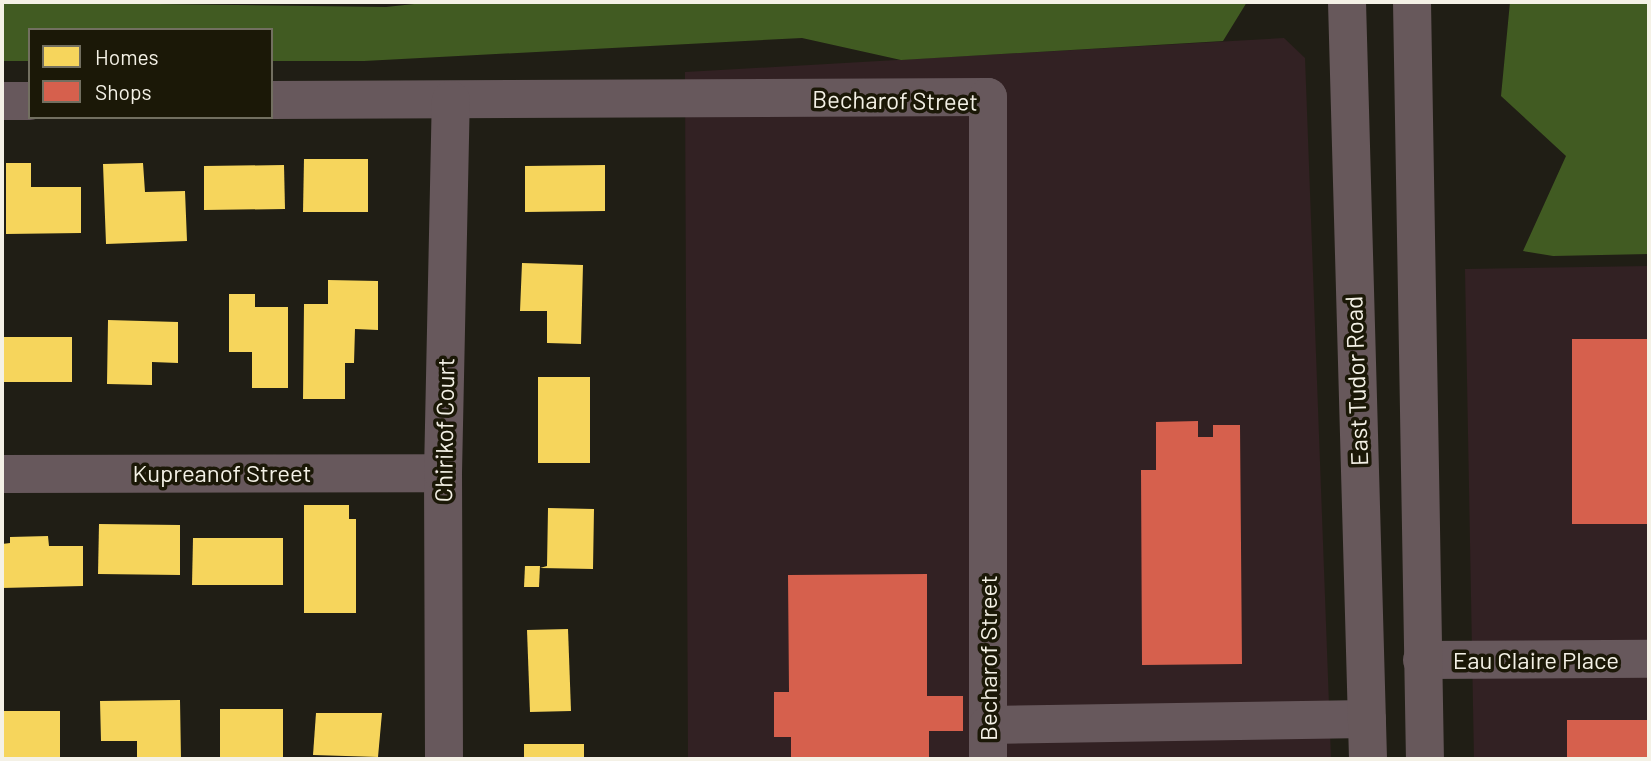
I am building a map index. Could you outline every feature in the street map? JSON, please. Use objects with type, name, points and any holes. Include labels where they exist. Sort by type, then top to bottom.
[{"type":"main road","name":"East Tudor Road","points":[[1348,2],[1368,759]]},
{"type":"main road","points":[[1412,2],[1425,759]]},
{"type":"street","name":"Becharof Street","points":[[273,100],[988,97],[988,742]]},
{"type":"street","name":"Chirikof Court","points":[[444,759],[443,472],[451,100]]},
{"type":"street","points":[[2,101],[28,101]]},
{"type":"street","name":"Kupreanof Street","points":[[2,474],[443,472]]},
{"type":"street","name":"Eau Claire Place","points":[[1422,660],[1649,659]]},
{"type":"street","points":[[988,742],[1367,719]]},
{"type":"shaded area","points":[[1284,38],[1305,58],[1331,759],[688,759],[685,72]]},
{"type":"shaded area","points":[[1649,266],[1649,759],[1474,759],[1465,269]]},
{"type":"green space","points":[[2,2],[386,7],[433,2],[1247,2],[1223,41],[901,60],[802,38],[364,61],[273,61],[273,28],[28,28],[28,61],[2,61]]},
{"type":"green space","points":[[1510,2],[1649,2],[1649,254],[1553,256],[1523,251],[1566,156],[1501,96]]},
{"type":"building: Homes","points":[[304,159],[368,159],[368,212],[303,212]]},
{"type":"building: Homes","points":[[6,163],[31,163],[31,187],[81,187],[81,233],[6,234]]},
{"type":"building: Homes","points":[[143,163],[145,192],[185,191],[187,241],[106,244],[103,164]]},
{"type":"building: Homes","points":[[284,165],[285,209],[204,210],[204,166]]},
{"type":"building: Homes","points":[[605,165],[605,211],[525,212],[525,166]]},
{"type":"building: Homes","points":[[522,263],[583,265],[581,344],[547,343],[547,311],[520,311]]},
{"type":"building: Homes","points":[[328,280],[378,281],[378,330],[355,329],[354,363],[345,363],[345,399],[303,399],[304,304],[328,304]]},
{"type":"building: Homes","points":[[229,294],[255,294],[255,307],[288,307],[288,388],[252,388],[252,352],[229,352]]},
{"type":"building: Homes","points":[[108,320],[178,322],[178,363],[152,362],[152,385],[107,384]]},
{"type":"building: Homes","points":[[2,337],[72,337],[72,382],[2,382]]},
{"type":"building: Homes","points":[[538,377],[590,377],[590,463],[538,463]]},
{"type":"building: Homes","points":[[304,505],[349,505],[349,519],[356,519],[356,613],[304,613]]},
{"type":"building: Homes","points":[[548,508],[594,509],[593,569],[540,568],[547,566]]},
{"type":"building: Homes","points":[[99,524],[180,525],[180,575],[98,574]]},
{"type":"building: Homes","points":[[48,536],[49,546],[83,546],[83,586],[2,588],[2,544],[10,543],[10,537]]},
{"type":"building: Homes","points":[[193,538],[283,538],[283,585],[192,585]]},
{"type":"building: Homes","points":[[525,566],[540,566],[539,587],[524,587]]},
{"type":"building: Homes","points":[[568,629],[571,711],[530,712],[527,630]]},
{"type":"building: Homes","points":[[180,700],[181,759],[137,759],[137,741],[101,741],[100,701]]},
{"type":"building: Homes","points":[[220,709],[283,709],[283,757],[220,757]]},
{"type":"building: Homes","points":[[2,711],[60,711],[60,757],[2,757]]},
{"type":"building: Homes","points":[[316,713],[382,713],[378,757],[313,755]]},
{"type":"building: Homes","points":[[524,744],[584,744],[584,759],[524,759]]},
{"type":"building: Shops","points":[[1572,339],[1649,339],[1649,524],[1572,524]]},
{"type":"building: Shops","points":[[1198,421],[1198,437],[1213,437],[1213,425],[1240,425],[1242,664],[1142,665],[1141,470],[1156,470],[1156,422]]},
{"type":"building: Shops","points":[[927,574],[927,696],[963,696],[963,731],[929,731],[929,759],[791,759],[791,737],[774,737],[774,692],[789,692],[788,575]]},
{"type":"building: Shops","points":[[1567,720],[1649,720],[1649,759],[1567,759]]}]
